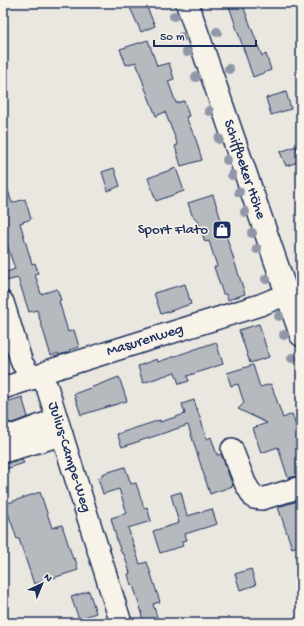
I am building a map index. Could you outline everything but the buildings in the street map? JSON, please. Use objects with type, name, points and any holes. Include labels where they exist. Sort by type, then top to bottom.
[{"type":"main road","name":"Schiffbeker Höhe","points":[[187,3],[301,335]]},
{"type":"street","name":"Masurenweg","points":[[3,388],[37,377],[51,370],[253,307],[287,294]]},
{"type":"street","name":"Julius-Campe-Weg","points":[[3,302],[22,363],[28,372],[43,381],[47,387],[122,623]]},
{"type":"street","points":[[3,434],[14,436],[60,427]]},
{"type":"street","points":[[3,452],[60,427]]},
{"type":"street","points":[[232,449],[254,498],[262,499],[301,487]]},
{"type":"place","name":"Sport Flato","points":[[222,230]]}]
